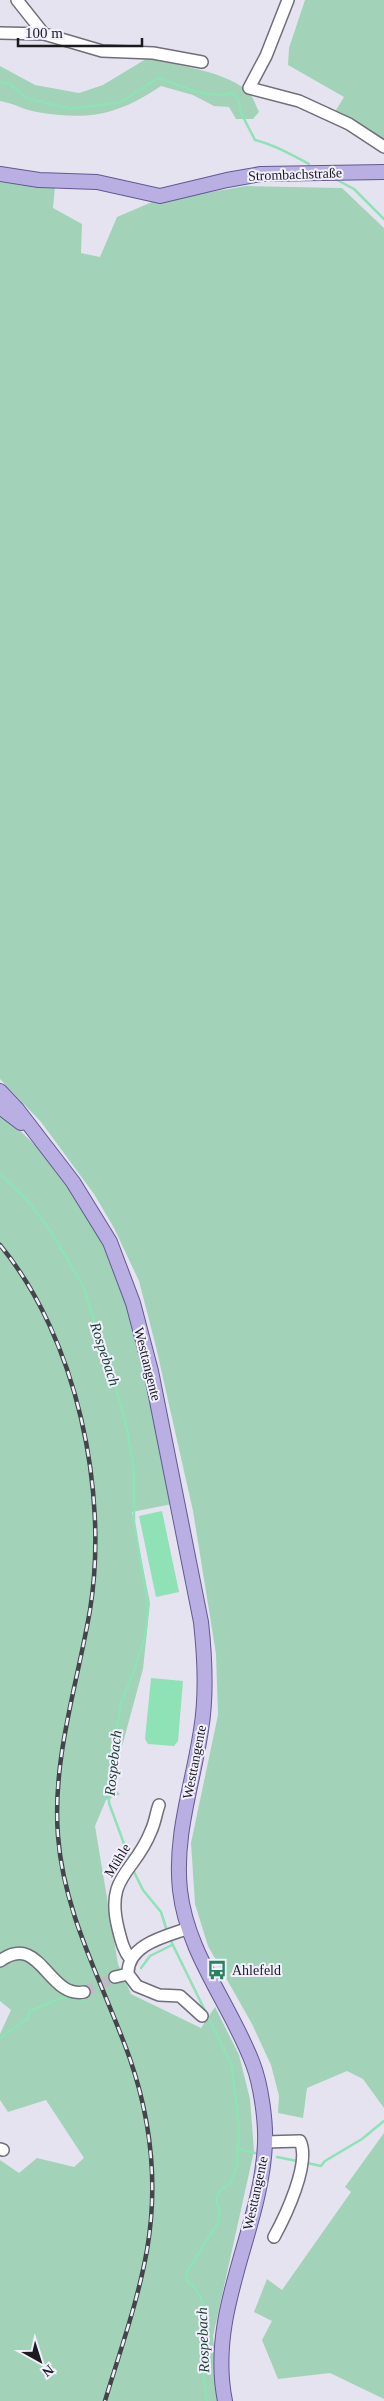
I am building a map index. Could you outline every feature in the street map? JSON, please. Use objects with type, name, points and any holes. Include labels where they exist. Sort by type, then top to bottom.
[{"type":"main road","name":"Strombachstraße","points":[[0,174],[39,180],[97,182],[160,196],[227,180],[262,174],[384,172]]},
{"type":"main road","name":"Westtangente","points":[[0,1091],[17,1109],[74,1182],[110,1242],[133,1303],[152,1371],[197,1602],[206,1660],[206,1688],[202,1730],[183,1816],[178,1864],[180,1891],[188,1928],[201,1960],[245,2044],[254,2067],[262,2104],[265,2142],[260,2186],[231,2292],[222,2334],[221,2366],[224,2401]]},
{"type":"main road","name":"Westtangente","points":[[0,1107],[37,1136]]},
{"type":"street","points":[[17,0],[44,34]]},
{"type":"street","points":[[288,0],[266,56],[249,88],[299,101],[349,124],[384,147]]},
{"type":"street","points":[[0,33],[44,34],[102,51],[153,53],[202,62]]},
{"type":"street","name":"Mühle","points":[[131,1960],[124,1950],[113,1900],[121,1877],[136,1858],[151,1831],[159,1805]]},
{"type":"street","points":[[188,1928],[158,1939],[140,1949],[131,1960],[128,1974],[137,1986],[158,1995],[180,1996],[202,2016]]},
{"type":"street","points":[[0,1961],[12,1954],[23,1953],[35,1959],[63,1988],[78,1993],[84,1992]]},
{"type":"street","points":[[115,1977],[128,1974]]},
{"type":"street","points":[[265,2142],[300,2141],[303,2148],[303,2157],[294,2194],[274,2237]]},
{"type":"shaded area","points":[[305,0],[384,0],[384,150],[333,115],[344,97],[288,65],[289,48]]},
{"type":"shaded area","points":[[146,59],[186,66],[230,80],[250,94],[259,112],[253,119],[236,119],[229,107],[214,106],[193,95],[161,86],[131,104],[102,113],[87,115],[55,115],[28,110],[0,101],[0,66],[35,85],[79,93],[103,85]]},
{"type":"shaded area","points":[[0,166],[55,187],[53,208],[82,224],[81,253],[100,257],[117,217],[152,202],[246,186],[342,188],[384,228],[384,2108],[363,2079],[347,2071],[307,2088],[303,2118],[278,2113],[279,2096],[271,2065],[252,2024],[208,1946],[195,1904],[191,1843],[218,1715],[216,1654],[193,1511],[156,1347],[139,1281],[114,1228],[94,1194],[41,1122],[0,1079]]},
{"type":"shaded area","points":[[0,1111],[43,1153],[61,1175],[102,1241],[133,1320],[172,1504],[132,1512],[150,1603],[143,1669],[111,1787],[120,1794],[106,1800],[95,1826],[118,1964],[131,1994],[201,2028],[215,2007],[239,2055],[250,2099],[254,2151],[213,2336],[219,2401],[0,2401],[0,2160],[19,2173],[37,2158],[74,2167],[84,2158],[46,2100],[8,2112],[0,2100],[0,2034],[11,2010],[0,2001]]},
{"type":"shaded area","points":[[162,1511],[179,1592],[156,1597],[139,1516]]},
{"type":"shaded area","points":[[151,1678],[183,1681],[178,1741],[174,1746],[148,1744],[145,1739]]},
{"type":"shaded area","points":[[384,2133],[384,2399],[330,2373],[278,2379],[262,2340],[272,2321],[254,2312],[267,2279],[282,2290],[351,2192],[345,2187]]},
{"type":"waterway","points":[[0,82],[10,84],[26,98],[71,109],[121,102],[158,78],[185,88],[213,95],[231,93],[238,98],[241,113],[255,140],[276,147],[309,164]]},
{"type":"waterway","points":[[337,180],[354,189],[384,219]]},
{"type":"waterway","name":"Rospebach","points":[[0,1174],[28,1201],[52,1233],[83,1286],[116,1388],[128,1433],[134,1470],[134,1522],[148,1606],[145,1637],[121,1703],[109,1776],[109,1803],[130,1860]]},
{"type":"waterway","name":"Rospebach","points":[[133,1870],[143,1890],[161,1912],[167,1931]]},
{"type":"waterway","name":"Rospebach","points":[[170,1939],[232,2066],[239,2128],[237,2163],[232,2182],[220,2191],[216,2199],[219,2221],[186,2273],[187,2281],[201,2298],[203,2307],[202,2363],[207,2401]]},
{"type":"waterway","points":[[141,1968],[150,1956],[172,1945]]},
{"type":"waterway","points":[[0,2038],[27,2019],[30,2011],[64,1997],[83,2000]]},
{"type":"waterway","points":[[307,2163],[321,2166],[325,2161],[362,2139],[384,2121]]},
{"type":"waterway","points":[[238,2149],[255,2153]]},
{"type":"waterway","points":[[277,2157],[297,2161]]},
{"type":"tunnel","points":[[84,1992],[115,1977]]},
{"type":"railway","points":[[0,1245],[27,1283],[49,1325],[67,1370],[81,1418],[90,1467],[95,1516],[95,1564],[90,1610],[62,1751],[57,1807],[58,1836],[68,1894],[86,1950],[120,2031],[137,2082],[148,2129],[152,2178],[150,2226],[139,2288],[105,2401]]},
{"type":"place","name":"Ahlefeld","points":[[217,1970]]}]
